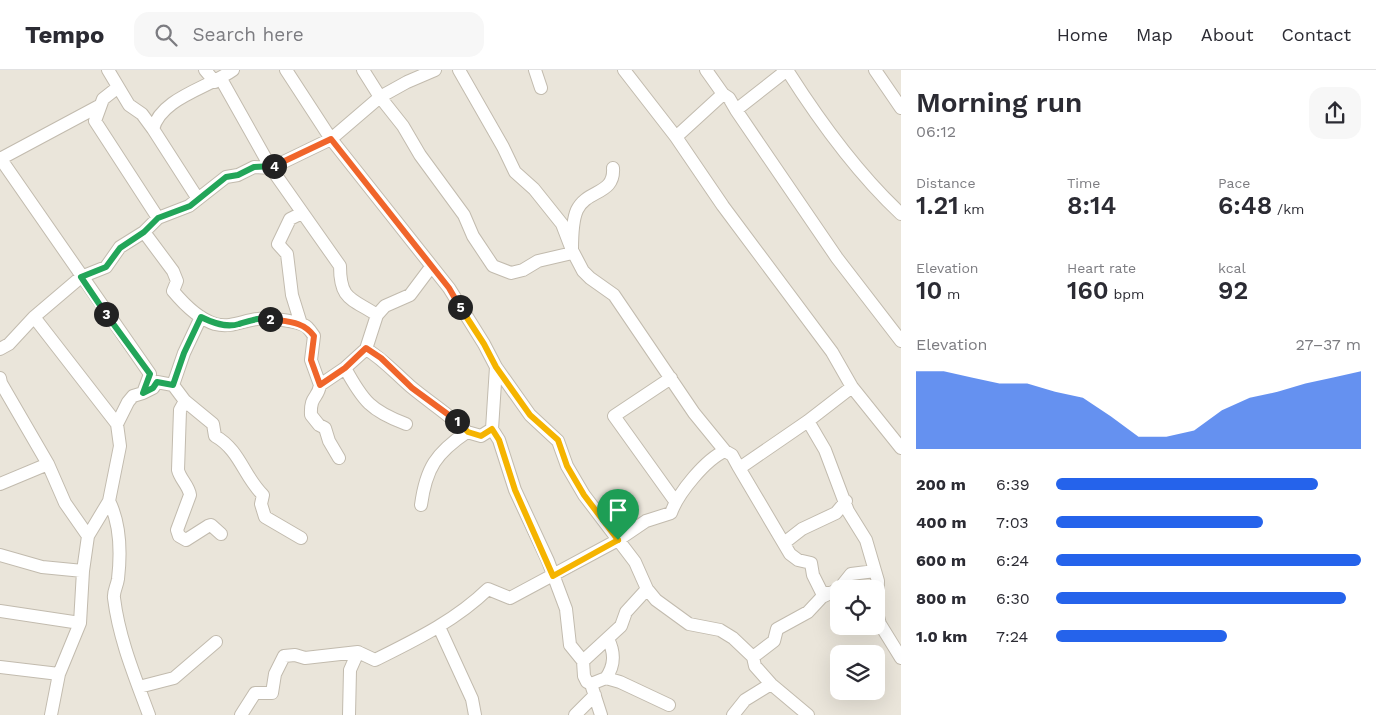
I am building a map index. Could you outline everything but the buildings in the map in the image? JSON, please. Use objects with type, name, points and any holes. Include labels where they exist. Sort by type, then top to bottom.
[{"type":"street","points":[[108,70],[117,88],[129,105],[142,114],[153,129],[198,200]]},
{"type":"street","points":[[205,70],[218,80],[271,168],[340,266],[340,284],[345,295],[377,314]]},
{"type":"street","points":[[153,129],[155,119],[177,99],[218,80],[233,70]]},
{"type":"street","points":[[286,70],[331,139],[430,267],[449,288],[496,367],[530,415],[558,440],[567,466],[584,495],[635,562],[647,589],[665,608],[689,624],[727,633],[753,657],[755,666],[771,684],[808,715]]},
{"type":"street","points":[[363,70],[380,97],[403,126],[420,155],[464,214],[472,236],[493,266],[511,274],[523,270],[538,261],[568,254],[572,250],[576,210],[587,198],[611,184],[614,168]]},
{"type":"street","points":[[0,354],[0,349],[9,344],[34,317],[81,277],[106,267],[120,248],[144,232],[158,218],[190,206],[226,177],[238,175],[254,167],[271,168],[331,139],[380,97],[407,82],[435,70]]},
{"type":"street","points":[[459,70],[503,147],[515,172],[534,189],[562,224],[572,250],[590,278],[614,295],[694,413],[725,451],[732,455],[794,558],[811,563],[818,588],[822,593],[830,591]]},
{"type":"street","points":[[535,70],[541,88]]},
{"type":"street","points":[[624,70],[676,137],[723,206],[832,352],[852,387],[901,448]]},
{"type":"street","points":[[706,70],[723,94],[729,98],[837,258],[901,341]]},
{"type":"street","points":[[736,110],[787,70],[801,94],[869,184],[901,214]]},
{"type":"street","points":[[875,70],[901,108]]},
{"type":"street","points":[[117,88],[103,99],[95,121],[158,218]]},
{"type":"street","points":[[676,137],[723,94]]},
{"type":"street","points":[[99,106],[0,159],[150,374],[143,393]]},
{"type":"street","points":[[301,324],[292,294],[287,254],[278,244],[290,219],[302,213]]},
{"type":"street","points":[[144,232],[173,270],[177,281],[173,290],[182,301],[201,317],[214,324],[238,325],[257,319],[301,324],[307,327],[314,336],[311,360],[320,385],[320,390],[311,402],[311,415],[319,425],[325,428],[329,441],[339,458]]},
{"type":"street","points":[[320,385],[345,368],[366,348],[377,314],[385,306],[404,300],[410,295],[430,267]]},
{"type":"street","points":[[34,317],[117,424],[120,446],[109,501],[88,536],[83,572],[80,623],[59,674],[51,715]]},
{"type":"street","points":[[173,385],[184,353],[201,317]]},
{"type":"street","points":[[366,348],[381,358],[412,388],[451,416],[468,432],[481,436],[492,429]]},
{"type":"street","points":[[496,367],[492,429],[499,440],[515,490],[566,609],[570,645],[583,661],[584,676],[593,689],[601,715]]},
{"type":"street","points":[[345,368],[363,399],[378,411],[406,424]]},
{"type":"street","points":[[671,378],[614,416],[675,501]]},
{"type":"street","points":[[117,424],[133,396],[153,388],[157,382],[173,385],[185,401],[213,424],[215,436],[226,442],[238,456],[263,495],[261,504],[265,517],[301,538]]},
{"type":"street","points":[[1,386],[48,464],[65,503],[88,536]]},
{"type":"street","points":[[738,466],[744,465],[808,421],[852,387]]},
{"type":"street","points":[[185,401],[180,410],[178,470],[179,476],[190,491],[190,495],[176,530],[182,539],[186,540],[211,525],[221,534]]},
{"type":"street","points":[[808,421],[825,450],[846,501],[848,511],[866,540],[878,581],[877,613],[880,624],[901,658]]},
{"type":"street","points":[[421,505],[424,484],[435,458],[451,443],[468,432]]},
{"type":"street","points":[[242,715],[255,692],[272,693],[275,674],[284,656],[295,655],[305,658],[358,652],[375,660],[440,627],[473,603],[488,589],[510,598],[618,540],[646,521],[671,513],[675,501],[715,455],[725,451]]},
{"type":"street","points":[[0,484],[48,464]]},
{"type":"street","points":[[109,501],[117,516],[119,530],[118,582],[113,595],[123,644],[149,715]]},
{"type":"street","points":[[784,543],[802,529],[836,513],[846,501]]},
{"type":"street","points":[[0,555],[42,567],[83,572]]},
{"type":"street","points":[[845,580],[851,574],[876,571]]},
{"type":"street","points":[[583,661],[621,626],[630,606],[647,589]]},
{"type":"street","points":[[753,657],[774,640],[777,628],[808,612],[817,602],[830,594]]},
{"type":"street","points":[[0,611],[80,623]]},
{"type":"street","points":[[440,627],[472,699],[475,715]]},
{"type":"street","points":[[575,715],[593,689],[606,678],[613,668],[612,647],[608,639]]},
{"type":"street","points":[[139,687],[174,678],[216,642]]},
{"type":"street","points":[[349,715],[350,670],[358,652]]},
{"type":"street","points":[[0,667],[59,674]]},
{"type":"street","points":[[606,678],[620,682],[669,705]]},
{"type":"street","points":[[734,715],[745,700],[771,684]]},
{"type":"shaded area","points":[[0,70],[901,70],[901,715],[0,715]]},
{"type":"route","points":[[331,139],[430,267],[449,288],[496,367],[530,415],[558,440],[567,466],[584,495],[618,540],[553,576],[515,490],[499,440],[492,429],[481,436],[468,432],[439,406],[412,388],[381,358],[366,348],[345,368],[320,385],[311,360],[314,336],[307,327],[301,324],[257,319],[238,325],[225,325],[214,324],[201,317],[184,353],[173,385],[157,382],[153,388],[143,393],[150,374],[81,277],[106,267],[120,248],[144,232],[158,218],[190,206],[226,177],[238,175],[254,167],[271,168],[331,139]]}]
